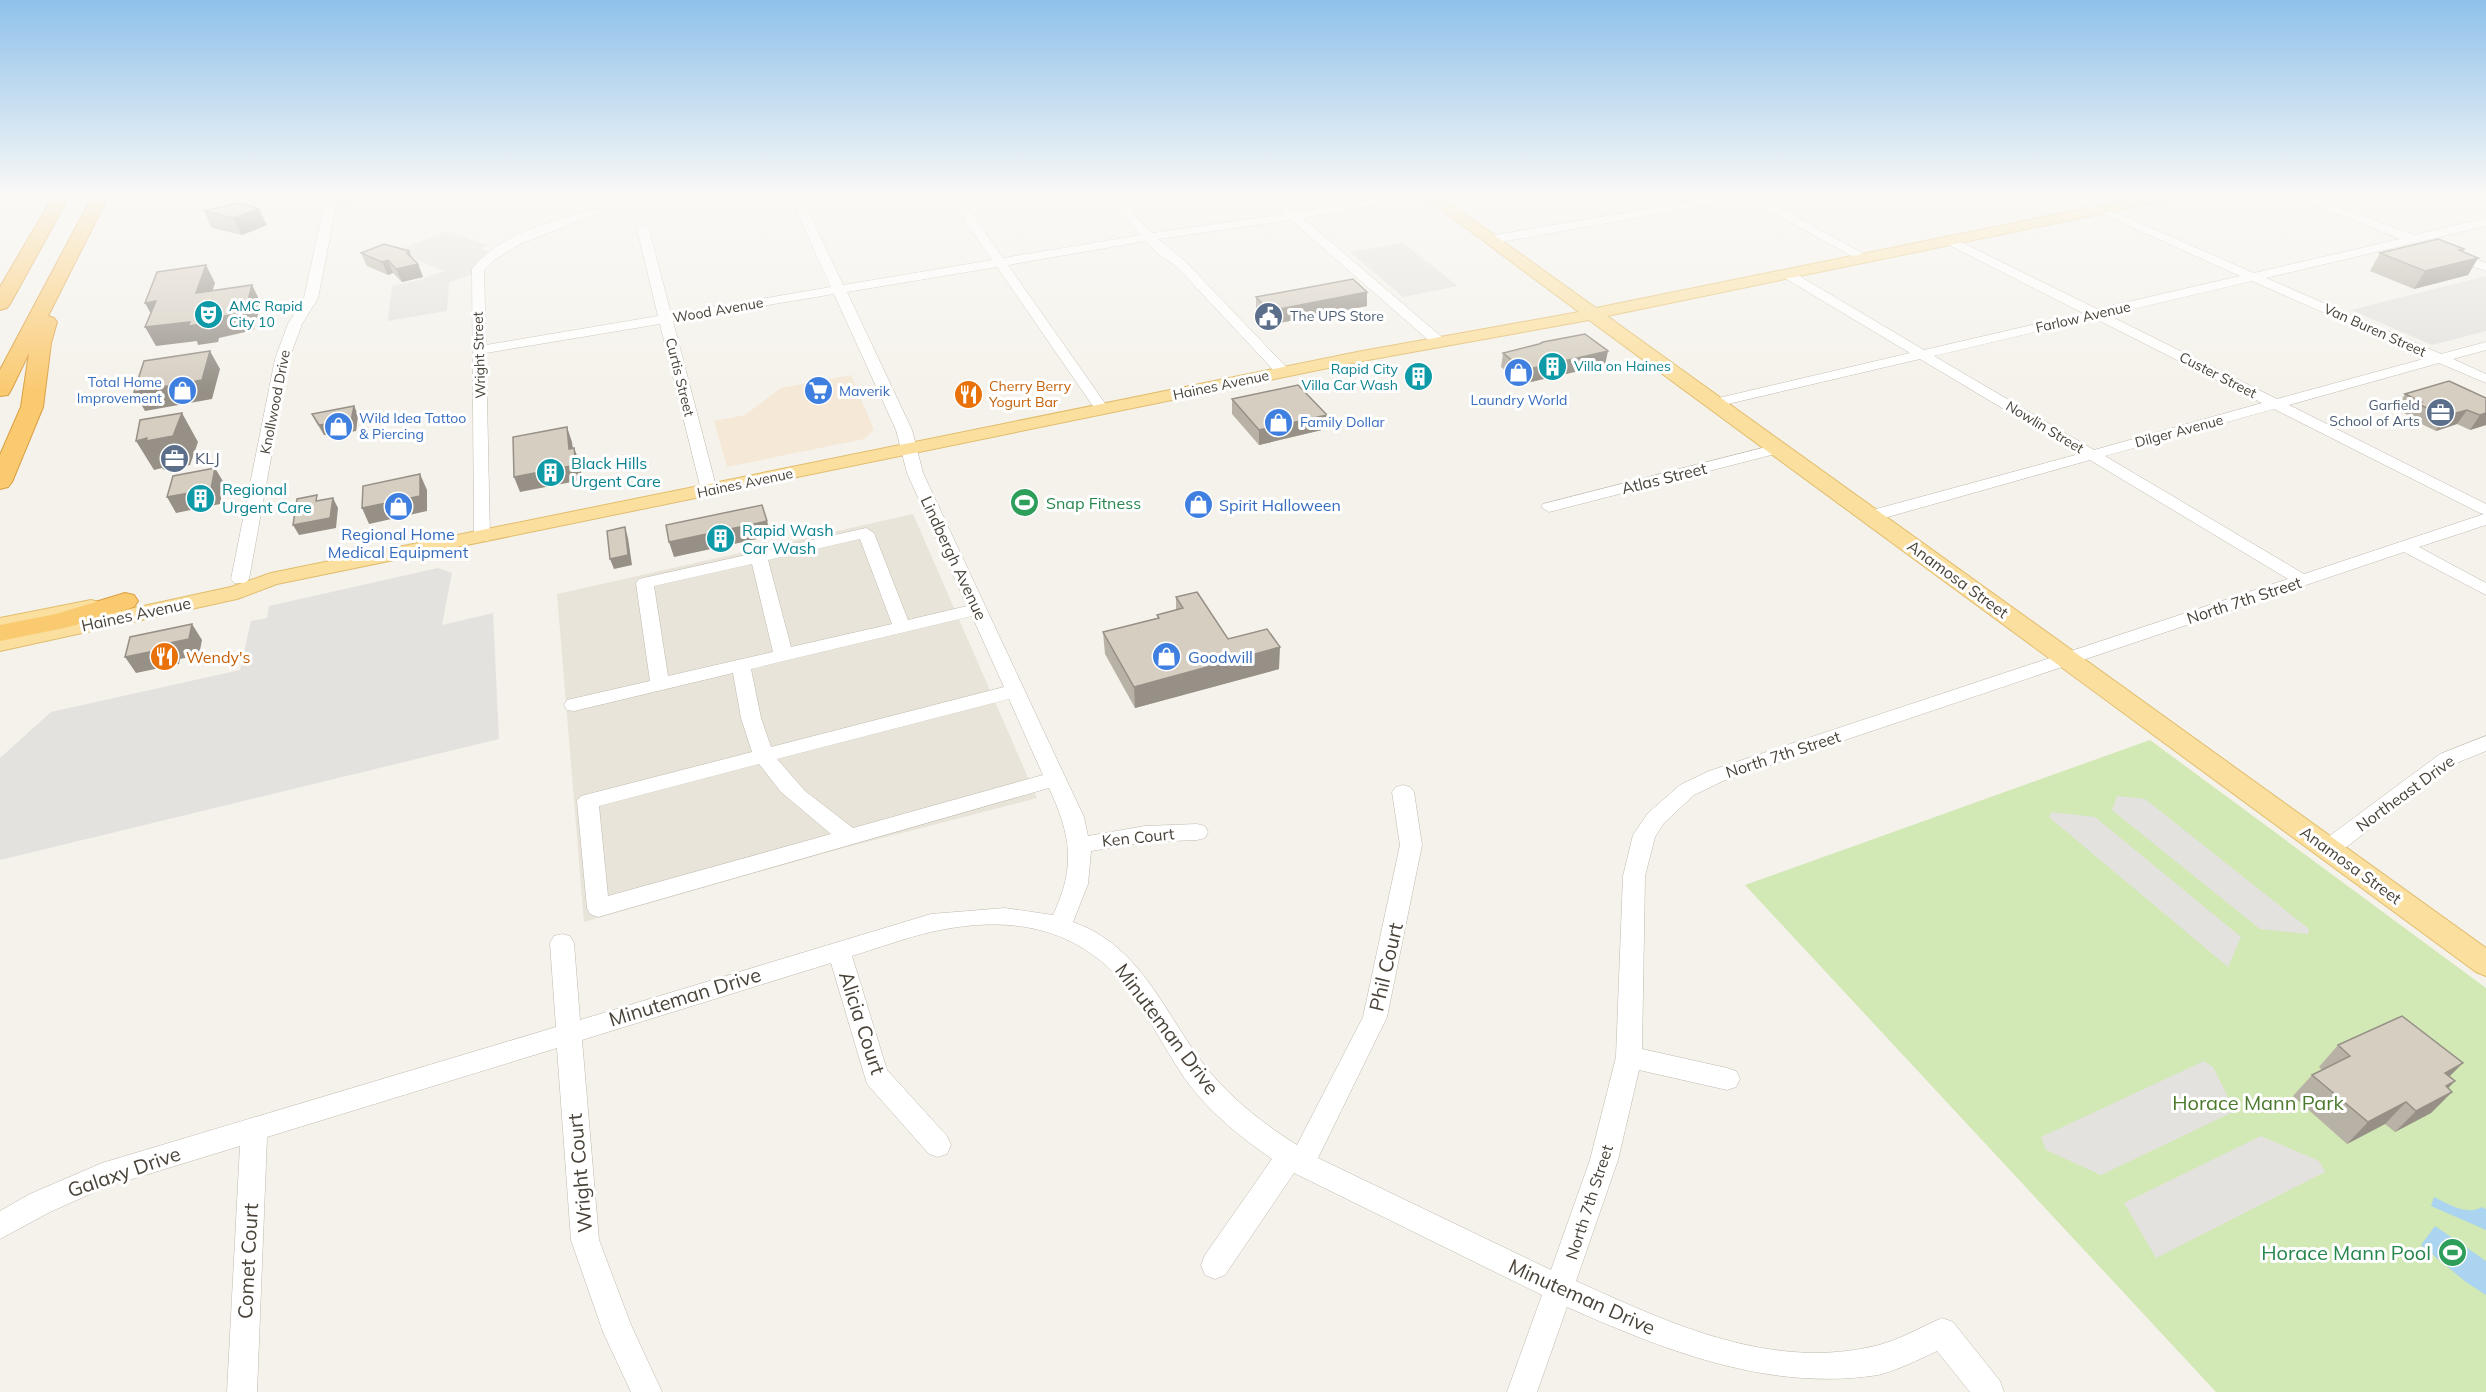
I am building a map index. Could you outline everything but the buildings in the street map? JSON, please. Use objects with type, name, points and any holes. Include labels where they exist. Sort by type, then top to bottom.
[{"type":"highway","points":[[0,287],[21,260]]},
{"type":"highway","points":[[0,304],[24,260]]},
{"type":"highway","points":[[0,390],[67,260]]},
{"type":"highway","points":[[0,482],[32,407],[41,343],[49,318],[43,306]]},
{"type":"highway","points":[[1,635],[60,621],[125,601]]},
{"type":"highway","points":[[1,635],[74,619]]},
{"type":"main road","name":"Anamosa Street","points":[[1518,260],[2486,964]]},
{"type":"main road","name":"Haines Avenue","points":[[74,619],[1283,372],[1592,314],[1855,260]]},
{"type":"main road","name":"Haines Avenue","points":[[74,619],[125,601],[238,586]]},
{"type":"street","name":"Knollwood Drive","points":[[238,586],[282,359],[292,329],[312,292],[319,260]]},
{"type":"street","name":"Wright Street","points":[[483,537],[480,350],[476,276],[483,263],[488,260]]},
{"type":"street","name":"Curtis Street","points":[[651,260],[709,490]]},
{"type":"street","name":"Lindbergh Avenue","points":[[825,260],[904,430],[915,473],[1073,817],[1081,845],[1080,874],[1074,896],[1060,924]]},
{"type":"street","name":"Wood Avenue","points":[[480,350],[1013,260]]},
{"type":"street","points":[[1175,260],[1182,264],[1283,372]]},
{"type":"street","points":[[1344,260],[1439,342]]},
{"type":"street","name":"Custer Street","points":[[1989,260],[2486,510]]},
{"type":"street","name":"Van Buren Street","points":[[2215,260],[2486,379]]},
{"type":"street","name":"Farlow Avenue","points":[[1715,403],[2325,260]]},
{"type":"street","points":[[2467,260],[2486,267]]},
{"type":"street","points":[[1000,262],[1102,409]]},
{"type":"street","name":"Nowlin Street","points":[[1787,274],[2302,580]]},
{"type":"street","name":"Dilger Avenue","points":[[1871,516],[2486,346]]},
{"type":"street","name":"Atlas Street","points":[[1549,507],[1778,449]]},
{"type":"street","name":"North 7th Street","points":[[1522,1392],[1604,1160],[1629,1057],[1634,876],[1644,835],[1656,818],[1671,804],[1687,790],[1716,777],[2486,519]]},
{"type":"street","points":[[660,685],[645,582],[866,533],[902,627]]},
{"type":"street","points":[[2405,546],[2486,590]]},
{"type":"street","points":[[759,557],[783,655]]},
{"type":"street","points":[[574,705],[977,609]]},
{"type":"street","points":[[741,666],[749,710],[765,756],[791,790],[850,837]]},
{"type":"street","points":[[1015,691],[588,801],[598,908],[1056,779]]},
{"type":"street","name":"Northeast Drive","points":[[2328,849],[2447,759],[2486,743]]},
{"type":"street","name":"Phil Court","points":[[1215,1265],[1296,1160],[1376,1017],[1411,845],[1403,792]]},
{"type":"street","name":"Ken Court","points":[[1081,845],[1145,834],[1197,832]]},
{"type":"street","name":"Minuteman Drive","points":[[254,1130],[931,922],[973,916],[1005,916],[1060,924],[1091,940],[1118,961],[1138,986],[1190,1066],[1212,1093],[1248,1126],[1296,1160],[1559,1290],[1713,1351],[1761,1365],[1797,1369],[1886,1358],[1942,1333],[1989,1392]]},
{"type":"street","name":"Wright Court","points":[[562,943],[585,1240],[618,1332],[647,1392]]},
{"type":"street","name":"Alicia Court","points":[[839,951],[876,1076],[938,1145]]},
{"type":"street","points":[[1629,1057],[1727,1079]]},
{"type":"street","name":"Galaxy Drive","points":[[0,1227],[40,1203],[102,1176],[254,1130]]},
{"type":"street","name":"Comet Court","points":[[242,1392],[254,1130]]},
{"type":"shaded area","points":[[418,260],[485,260],[477,272],[449,283],[447,311],[388,321],[392,286],[444,271]]},
{"type":"shaded area","points":[[1359,260],[1425,260],[1458,286],[1403,297]]},
{"type":"shaded area","points":[[2486,276],[2486,331],[2432,345],[2351,310]]},
{"type":"shaded area","points":[[851,375],[874,430],[864,439],[727,467],[714,421],[745,415],[781,388]]},
{"type":"shaded area","points":[[913,514],[1037,798],[836,850],[584,922],[557,594]]},
{"type":"shaded area","points":[[438,568],[452,573],[442,625],[493,613],[499,739],[0,860],[0,758],[51,712],[240,670],[251,621],[267,618],[269,606]]},
{"type":"shaded area","points":[[2117,796],[2145,799],[2309,929],[2308,934],[2260,929],[2112,810]]},
{"type":"shaded area","points":[[2052,812],[2095,817],[2241,937],[2228,967],[2049,817]]},
{"type":"shaded area","points":[[2204,1061],[2213,1067],[2235,1111],[2101,1175],[2046,1150],[2041,1137]]},
{"type":"shaded area","points":[[2261,1136],[2319,1161],[2325,1172],[2156,1258],[2124,1203]]},
{"type":"green space","name":"Horace Mann Park","points":[[2150,740],[2486,988],[2486,1392],[2216,1392],[1745,885]]},
{"type":"water","name":"Horace Mann Pool","points":[[2434,1197],[2464,1210],[2482,1207],[2486,1209],[2486,1230],[2431,1206]]},
{"type":"water","name":"Horace Mann Pool","points":[[2435,1226],[2486,1261],[2486,1295],[2466,1282],[2421,1245]]},
{"type":"place","name":"AMC Rapid City 10","points":[[208,314]]},
{"type":"place","name":"The UPS Store","points":[[1269,316]]},
{"type":"place","name":"Villa on Haines","points":[[1553,366]]},
{"type":"place","name":"Laundry World","points":[[1519,373]]},
{"type":"place","name":"Rapid City Villa Car Wash","points":[[1419,377]]},
{"type":"place","name":"Total Home Improvement","points":[[183,390]]},
{"type":"place","name":"Maverik","points":[[818,391]]},
{"type":"place","name":"Cherry Berry Yogurt Bar","points":[[968,394]]},
{"type":"place","name":"Garfield School of Arts","points":[[2441,413]]},
{"type":"place","name":"Family Dollar","points":[[1279,422]]},
{"type":"place","name":"Wild Idea Tattoo & Piercing","points":[[338,426]]},
{"type":"place","name":"KLJ","points":[[174,458]]},
{"type":"place","name":"Black Hills Urgent Care","points":[[550,472]]},
{"type":"place","name":"Regional Urgent Care","points":[[201,498]]},
{"type":"place","name":"Snap Fitness","points":[[1025,503]]},
{"type":"place","name":"Spirit Halloween","points":[[1198,505]]},
{"type":"place","name":"Regional Home Medical Equipment","points":[[398,506]]},
{"type":"place","name":"Rapid Wash Car Wash","points":[[721,539]]},
{"type":"place","name":"Wendy's","points":[[165,657]]},
{"type":"place","name":"Goodwill","points":[[1167,657]]},
{"type":"place","name":"Horace Mann Pool","points":[[2452,1253]]}]
